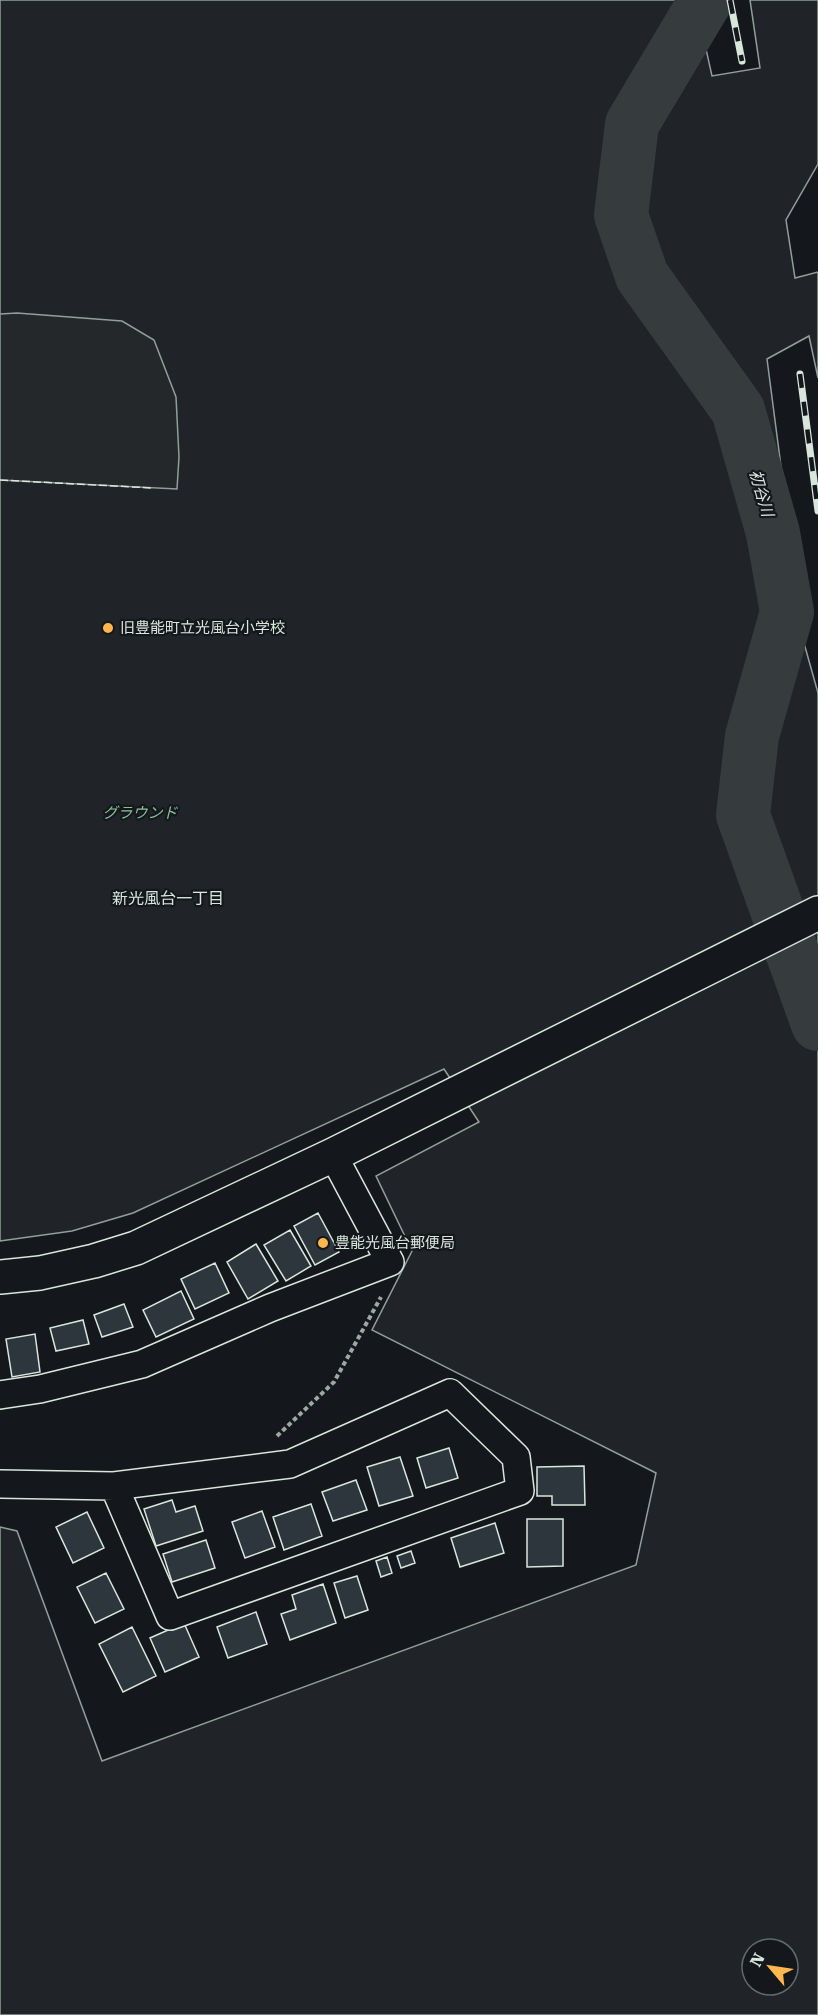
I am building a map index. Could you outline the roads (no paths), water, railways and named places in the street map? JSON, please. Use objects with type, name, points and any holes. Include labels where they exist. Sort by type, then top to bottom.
[{"type":"street","points":[[0,1276],[40,1273],[94,1261],[136,1248],[333,1155],[818,913]]},
{"type":"street","points":[[0,1395],[40,1389],[142,1364],[270,1308],[390,1262],[333,1155]]},
{"type":"street","points":[[0,1484],[114,1486],[290,1464],[450,1393],[516,1457],[520,1491],[170,1616],[114,1486]]},
{"type":"waterway","name":"初谷川","points":[[706,0],[632,124],[621,215],[642,276],[738,410],[773,533],[787,612],[752,736],[743,815],[818,1024]]},
{"type":"railway","points":[[730,0],[742,61]]},
{"type":"railway","points":[[800,374],[818,511]]},
{"type":"place","name":"旧豊能町立光風台小学校","points":[[108,628]]},
{"type":"place","name":"豊能光風台郵便局","points":[[323,1243]]},
{"type":"district","name":"新光風台一丁目","points":[[168,898]]},
{"type":"park label","name":"グラウンド","points":[[140,813]]}]
